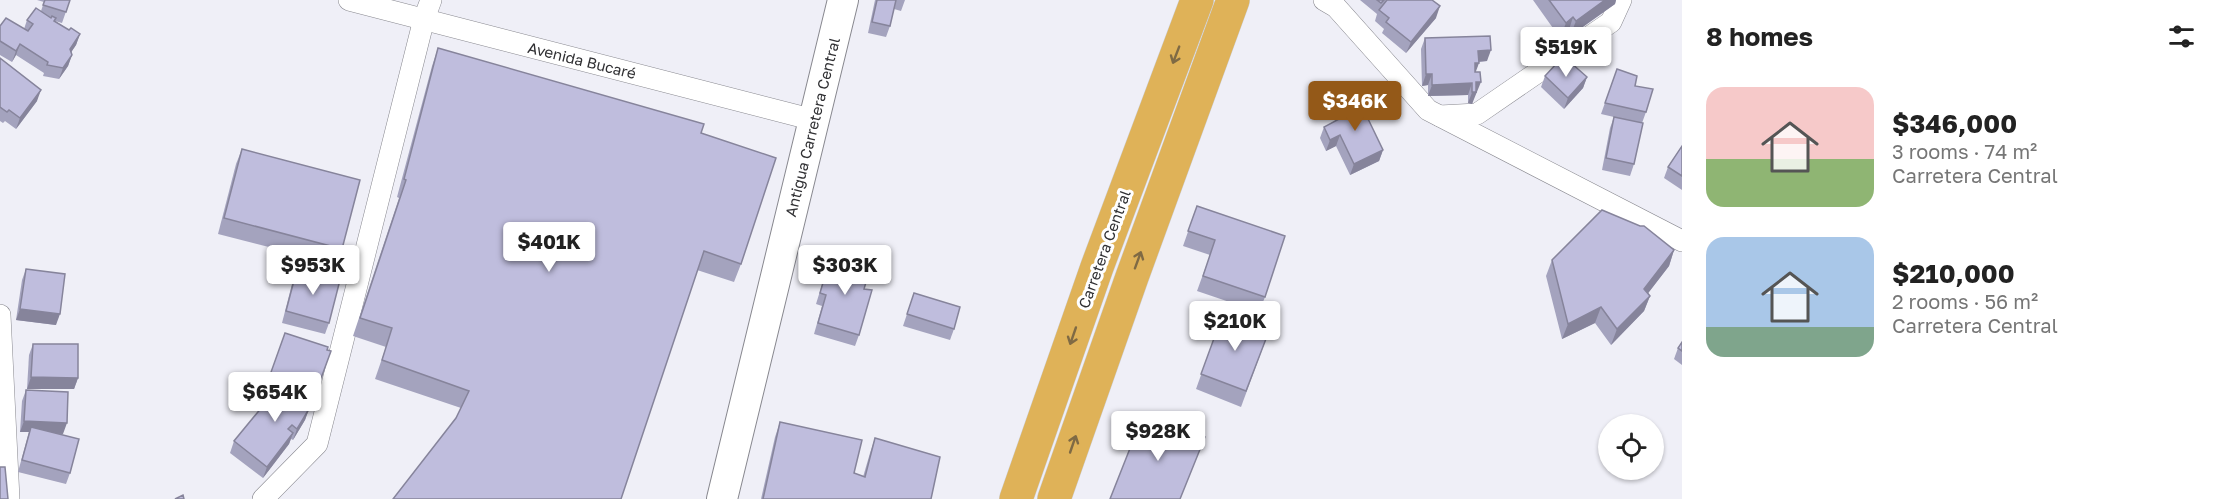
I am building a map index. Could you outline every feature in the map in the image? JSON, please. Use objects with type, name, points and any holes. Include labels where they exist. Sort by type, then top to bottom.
[{"type":"highway","name":"Carretera Central","points":[[1016,499],[1097,267],[1197,0]]},
{"type":"highway","points":[[1054,499],[1233,0]]},
{"type":"street","name":"Avenida Bucaré","points":[[349,0],[428,10],[814,120]]},
{"type":"street","name":"Antigua Carretera Central","points":[[722,499],[843,0]]},
{"type":"street","points":[[1324,0],[1336,7],[1428,110],[1682,241]]},
{"type":"street","points":[[1439,116],[1477,114],[1611,22],[1621,0]]},
{"type":"street","points":[[263,499],[317,444],[428,10]]},
{"type":"street","points":[[0,315],[9,499]]},
{"type":"building","points":[[45,0],[70,0],[66,12],[43,5]]},
{"type":"building","points":[[877,0],[896,0],[890,26],[872,22]]},
{"type":"building","points":[[1387,0],[1432,0],[1440,6],[1411,42],[1386,22],[1389,18],[1379,10]]},
{"type":"building","points":[[1549,0],[1605,0],[1576,21],[1573,17],[1566,23]]},
{"type":"building","points":[[36,8],[51,18],[52,16],[56,18],[54,21],[69,30],[71,28],[80,34],[70,49],[72,55],[63,68],[47,65],[48,62],[20,44],[16,51],[0,41],[0,26],[6,18],[28,31],[33,24],[27,20]]},
{"type":"building","points":[[1490,36],[1491,50],[1478,51],[1479,63],[1475,63],[1475,72],[1480,72],[1481,82],[1476,82],[1476,92],[1472,92],[1472,83],[1432,85],[1432,74],[1426,74],[1425,38]]},
{"type":"building","points":[[438,48],[704,124],[701,133],[776,158],[741,264],[704,251],[621,499],[393,499],[456,418],[469,391],[382,360],[392,328],[360,318],[406,180],[404,179]]},
{"type":"building","points":[[0,58],[41,90],[20,118],[0,107]]},
{"type":"building","points":[[1570,62],[1587,77],[1568,98],[1545,76],[1557,63],[1563,69]]},
{"type":"building","points":[[1617,69],[1637,76],[1635,86],[1653,89],[1646,112],[1605,103]]},
{"type":"building","points":[[1358,98],[1383,150],[1354,164],[1340,135],[1330,140],[1324,127],[1343,117],[1338,107]]},
{"type":"building","points":[[1614,117],[1643,123],[1634,164],[1606,158]]},
{"type":"building","points":[[1682,146],[1682,176],[1668,167]]},
{"type":"building","points":[[242,149],[360,180],[342,249],[224,218]]},
{"type":"building","points":[[1197,206],[1285,236],[1265,297],[1203,276],[1215,240],[1188,231]]},
{"type":"building","points":[[1602,210],[1644,226],[1674,250],[1644,289],[1650,296],[1617,329],[1601,307],[1568,324],[1552,260]]},
{"type":"building","points":[[838,256],[858,261],[857,268],[869,272],[864,289],[872,290],[859,335],[818,323],[826,295],[820,293],[829,262],[836,264]]},
{"type":"building","points":[[26,269],[65,274],[60,314],[20,309]]},
{"type":"building","points":[[297,269],[340,280],[329,323],[286,311]]},
{"type":"building","points":[[914,293],[960,307],[954,329],[907,314]]},
{"type":"building","points":[[1224,311],[1269,331],[1246,391],[1201,374]]},
{"type":"building","points":[[285,333],[328,347],[327,350],[331,351],[320,381],[316,380],[313,390],[270,375]]},
{"type":"building","points":[[33,344],[78,344],[78,378],[31,377]]},
{"type":"building","points":[[282,381],[314,394],[307,407],[309,409],[297,429],[292,425],[288,429],[293,433],[267,467],[234,441],[262,407],[265,410]]},
{"type":"building","points":[[26,390],[68,392],[67,423],[24,421]]},
{"type":"building","points":[[1144,413],[1205,437],[1180,499],[1110,499]]},
{"type":"building","points":[[780,422],[862,440],[854,473],[865,477],[875,438],[940,457],[931,499],[763,499]]},
{"type":"building","points":[[31,427],[79,439],[70,473],[22,460]]},
{"type":"building","points":[[0,467],[5,467],[8,499],[0,499]]}]
